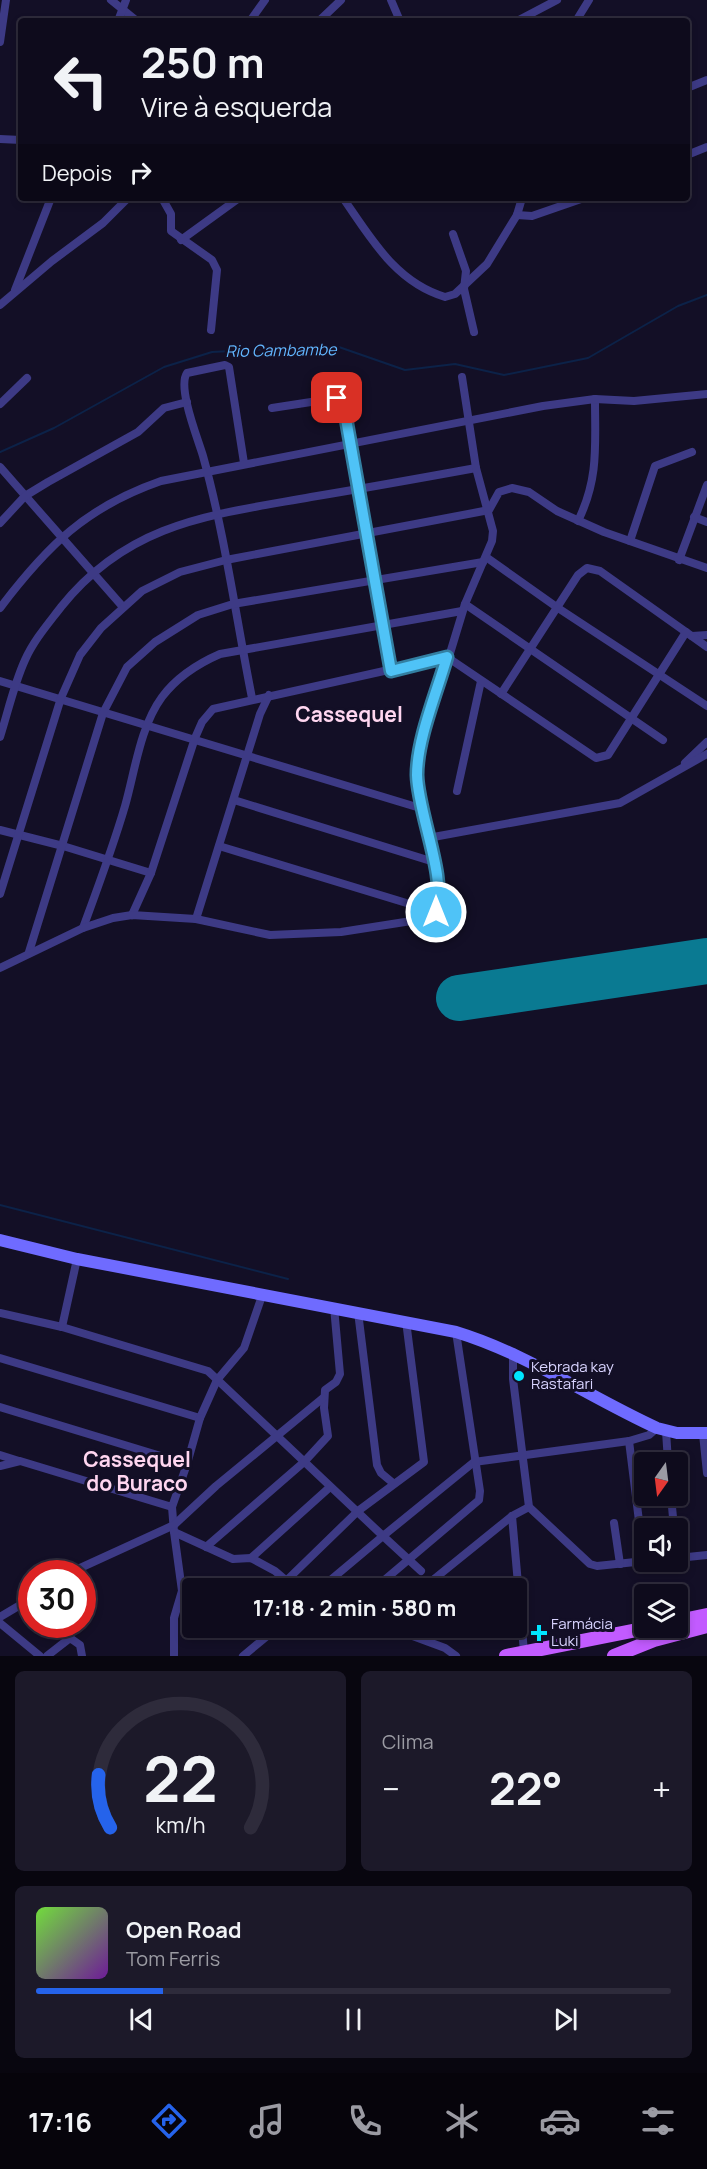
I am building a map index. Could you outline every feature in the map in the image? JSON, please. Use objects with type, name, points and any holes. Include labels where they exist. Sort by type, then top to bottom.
[{"type":"main road","points":[[688,1619],[707,1615]]},
{"type":"main road","points":[[614,1656],[654,1640],[707,1626]]},
{"type":"main road","points":[[506,1656],[634,1630]]},
{"type":"main road","points":[[558,1656],[562,1649],[593,1638]]},
{"type":"street","points":[[0,42],[6,0]]},
{"type":"street","points":[[111,0],[133,18]]},
{"type":"street","points":[[119,18],[126,0]]},
{"type":"street","points":[[252,18],[265,0]]},
{"type":"street","points":[[322,18],[341,0]]},
{"type":"street","points":[[391,0],[398,18]]},
{"type":"street","points":[[523,18],[557,0]]},
{"type":"street","points":[[578,18],[589,0]]},
{"type":"street","points":[[690,87],[707,80]]},
{"type":"street","points":[[0,139],[18,140]]},
{"type":"street","points":[[690,154],[707,147]]},
{"type":"street","points":[[15,292],[50,201]]},
{"type":"street","points":[[0,305],[104,223],[125,201]]},
{"type":"street","points":[[164,201],[171,214],[171,231],[212,260],[217,270],[211,330]]},
{"type":"street","points":[[181,240],[235,201]]},
{"type":"street","points":[[345,201],[374,246],[415,284],[445,297],[455,294],[487,264],[517,215],[521,201]]},
{"type":"street","points":[[517,215],[532,216],[575,201]]},
{"type":"street","points":[[453,234],[466,271],[464,284],[474,332]]},
{"type":"street","points":[[244,463],[228,366],[187,373],[183,383],[217,514],[252,698]]},
{"type":"street","points":[[0,968],[29,952],[83,928],[113,918],[132,915],[196,919],[270,935],[313,935],[424,919],[432,917],[436,912],[439,904],[434,862],[420,808],[417,774],[420,752],[447,657],[493,531],[476,468],[462,377]]},
{"type":"street","points":[[0,404],[27,378]]},
{"type":"street","points":[[0,608],[61,536],[91,515],[139,488],[207,470],[595,399],[634,401],[707,394]]},
{"type":"street","points":[[272,408],[341,399],[391,671]]},
{"type":"street","points":[[578,521],[590,496],[593,478],[595,399]]},
{"type":"street","points":[[0,523],[25,496],[138,432],[164,408],[187,402]]},
{"type":"street","points":[[630,541],[655,466],[692,452]]},
{"type":"street","points":[[0,466],[123,607]]},
{"type":"street","points":[[0,737],[25,659],[40,635],[68,598],[93,573],[136,542],[171,527],[217,514],[476,468]]},
{"type":"street","points":[[679,560],[707,485]]},
{"type":"street","points":[[489,510],[499,492],[512,488],[529,492],[543,503],[578,521],[679,560],[707,568]]},
{"type":"street","points":[[0,894],[61,698],[91,638],[142,591],[180,572],[226,560],[489,510]]},
{"type":"street","points":[[694,518],[707,522]]},
{"type":"street","points":[[29,952],[103,713],[127,667],[144,650],[198,615],[233,604],[484,560],[707,706]]},
{"type":"street","points":[[501,694],[559,608],[578,575],[586,568],[592,567],[707,647]]},
{"type":"street","points":[[83,928],[108,861],[148,726],[162,698],[181,676],[201,662],[242,649],[464,608],[531,650],[663,740]]},
{"type":"street","points":[[689,634],[707,635]]},
{"type":"street","points":[[132,915],[151,873],[195,738],[202,722],[213,709],[252,698],[391,671],[447,657],[596,758],[608,755],[659,675],[689,634]]},
{"type":"street","points":[[0,681],[61,698],[103,713],[195,738],[420,808]]},
{"type":"street","points":[[457,791],[481,681]]},
{"type":"street","points":[[196,919],[260,714],[269,695]]},
{"type":"street","points":[[676,772],[707,742]]},
{"type":"street","points":[[428,838],[620,803],[707,754]]},
{"type":"street","points":[[234,800],[434,862]]},
{"type":"street","points":[[0,830],[63,846],[151,873]]},
{"type":"street","points":[[219,846],[436,912]]},
{"type":"street","points":[[0,1240],[77,1259],[456,1332],[513,1352],[662,1429],[705,1434],[707,1473]]},
{"type":"street","points":[[62,1327],[77,1259]]},
{"type":"street","points":[[172,1656],[174,1618],[182,1591],[172,1507],[200,1418],[217,1380],[244,1348],[263,1293]]},
{"type":"street","points":[[206,1547],[304,1462],[329,1434],[323,1398],[327,1386],[336,1382],[340,1374],[334,1307]]},
{"type":"street","points":[[358,1312],[377,1465],[381,1473],[393,1483]]},
{"type":"street","points":[[0,1313],[62,1327],[202,1368],[421,1571]]},
{"type":"street","points":[[288,1578],[357,1511],[393,1483],[422,1465],[424,1458],[406,1321]]},
{"type":"street","points":[[387,1578],[479,1500],[480,1491],[456,1332]]},
{"type":"street","points":[[513,1352],[513,1379],[529,1507],[590,1564],[634,1562]]},
{"type":"street","points":[[0,1358],[200,1418]]},
{"type":"street","points":[[96,1562],[174,1529],[276,1435],[323,1398]]},
{"type":"street","points":[[0,1407],[187,1464]]},
{"type":"street","points":[[333,1578],[474,1462],[629,1441],[662,1429]]},
{"type":"street","points":[[662,1429],[666,1452]]},
{"type":"street","points":[[629,1441],[639,1518]]},
{"type":"street","points":[[0,1455],[172,1507]]},
{"type":"street","points":[[0,1466],[20,1461]]},
{"type":"street","points":[[251,1558],[330,1487]]},
{"type":"street","points":[[435,1578],[512,1516],[529,1507]]},
{"type":"street","points":[[512,1516],[524,1652]]},
{"type":"street","points":[[614,1523],[620,1564]]},
{"type":"street","points":[[174,1529],[233,1559],[251,1558],[283,1578]]},
{"type":"street","points":[[688,1557],[707,1555]]},
{"type":"street","points":[[0,1617],[18,1606]]},
{"type":"street","points":[[0,1623],[40,1656]]},
{"type":"street","points":[[47,1656],[70,1638],[80,1646],[82,1656]]},
{"type":"street","points":[[243,1656],[265,1638]]},
{"type":"street","points":[[418,1638],[445,1648],[456,1656]]},
{"type":"waterway","name":"Rio Cambambe","points":[[0,452],[54,428],[164,367],[212,352],[336,346],[405,370],[455,364],[504,375],[588,358],[678,306],[707,295]]},
{"type":"waterway","points":[[0,1205],[288,1279]]},
{"type":"runway","points":[[459,998],[707,961]]},
{"type":"place","name":"Kebrada kay Rastafari","points":[[519,1376]]},
{"type":"place","name":"Farmácia Luki","points":[[539,1633]]},
{"type":"district","name":"Cassequel","points":[[349,715]]},
{"type":"district","name":"Cassequel do Buraco","points":[[137,1472]]},
{"type":"route","points":[[337,398],[343,402],[391,671],[447,657],[420,752],[417,774],[420,808],[434,862],[439,904],[436,912]]}]
